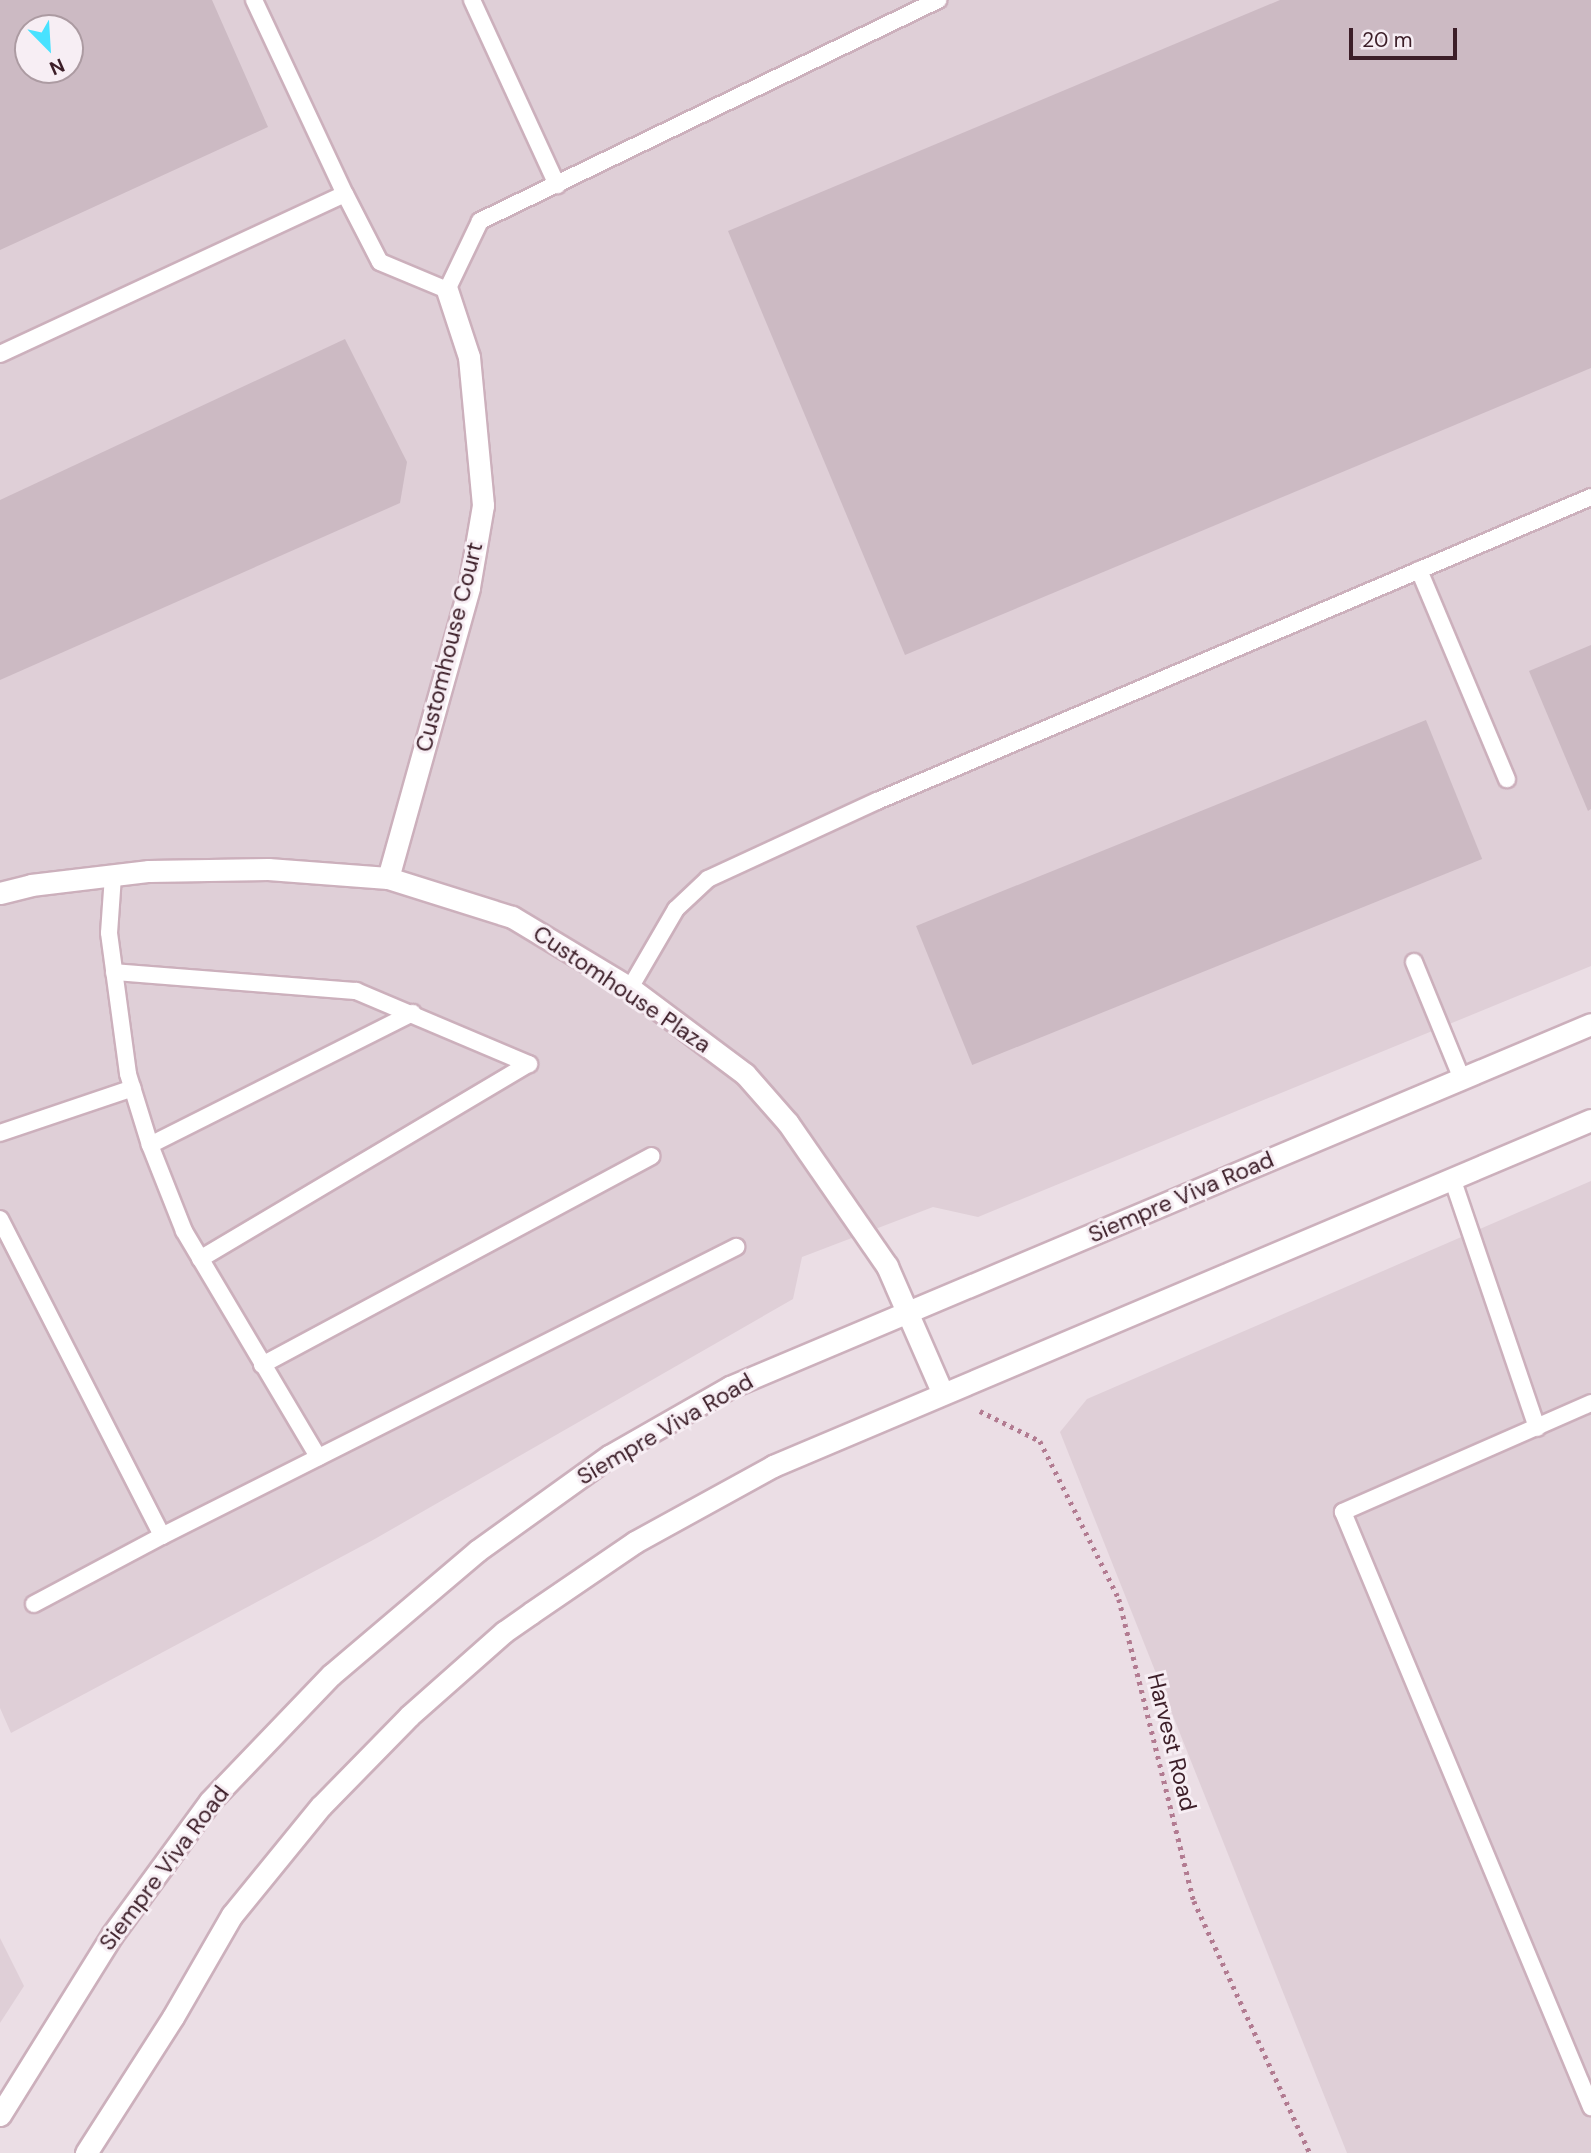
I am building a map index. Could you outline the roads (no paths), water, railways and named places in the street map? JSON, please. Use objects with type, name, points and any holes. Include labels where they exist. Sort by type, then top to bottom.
[{"type":"main road","name":"Customhouse Court","points":[[388,878],[469,587],[483,505],[469,357],[447,290]]},
{"type":"main road","name":"Customhouse Plaza","points":[[0,892],[149,871],[268,869],[388,878],[512,916],[630,988],[745,1074],[788,1123],[887,1266],[942,1392]]},
{"type":"main road","name":"Siempre Viva Road","points":[[0,2115],[112,1934],[210,1801],[331,1675],[477,1550],[609,1457],[730,1387],[1591,1024]]},
{"type":"main road","points":[[86,2153],[173,2017],[232,1915],[321,1806],[428,1699],[504,1632],[635,1542],[773,1466],[942,1392],[1591,1119]]},
{"type":"lane","points":[[254,0],[380,262],[447,290],[480,221],[557,185],[907,6],[938,0]]},
{"type":"lane","points":[[472,0],[557,185]]},
{"type":"lane","points":[[0,354],[345,194]]},
{"type":"lane","points":[[630,988],[676,909],[708,879],[877,801],[1591,497]]},
{"type":"lane","points":[[1419,570],[1507,779]]},
{"type":"lane","points":[[113,876],[109,933],[114,972],[133,1088],[150,1145],[184,1231],[318,1457]]},
{"type":"lane","points":[[1414,962],[1462,1079]]},
{"type":"lane","points":[[114,972],[356,991],[529,1064],[200,1259]]},
{"type":"lane","points":[[150,1145],[413,1013]]},
{"type":"lane","points":[[0,1133],[133,1088]]},
{"type":"lane","points":[[262,1365],[652,1156]]},
{"type":"lane","points":[[1452,1178],[1537,1428]]},
{"type":"lane","points":[[0,1219],[162,1536]]},
{"type":"lane","points":[[34,1604],[162,1536],[736,1247]]},
{"type":"lane","points":[[1591,1403],[1343,1513],[1591,2106]]}]
